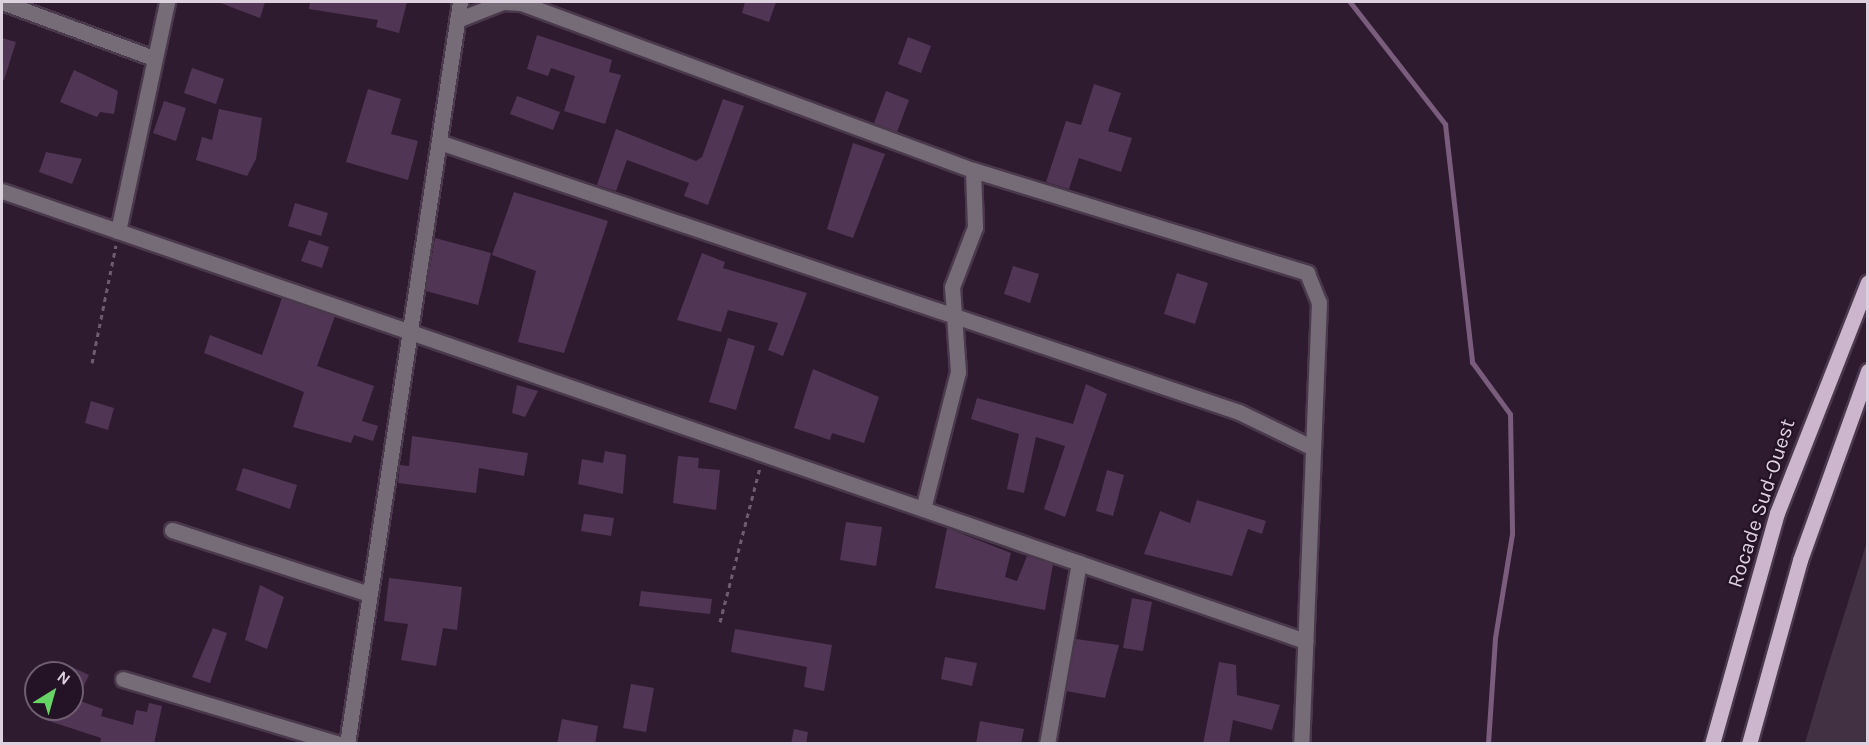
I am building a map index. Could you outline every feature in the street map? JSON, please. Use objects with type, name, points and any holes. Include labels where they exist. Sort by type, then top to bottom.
[{"type":"main road","name":"Rocade Sud-Ouest","points":[[1712,744],[1777,513],[1868,282]]},
{"type":"main road","points":[[1749,744],[1800,560],[1868,372]]},
{"type":"street","points":[[2,2],[153,58]]},
{"type":"street","points":[[118,231],[153,58],[167,2]]},
{"type":"street","points":[[347,744],[460,2]]},
{"type":"street","points":[[457,20],[503,2],[521,3],[973,170],[1307,273],[1319,302],[1301,744]]},
{"type":"street","points":[[439,142],[1239,412],[1313,447]]},
{"type":"street","points":[[923,509],[958,372],[952,287],[975,227],[973,170]]},
{"type":"street","points":[[2,191],[1305,641]]},
{"type":"street","points":[[171,530],[369,594]]},
{"type":"street","points":[[1047,744],[1079,563]]},
{"type":"street","points":[[123,679],[339,744]]},
{"type":"path","points":[[92,363],[118,231]]},
{"type":"path","points":[[720,622],[764,454]]},
{"type":"shaded area","points":[[1867,542],[1867,743],[1805,743],[1825,675]]},
{"type":"building","points":[[218,2],[265,2],[260,18]]},
{"type":"building","points":[[310,2],[407,2],[399,33],[376,27],[378,20],[309,9]]},
{"type":"building","points":[[745,2],[776,2],[769,22],[742,13]]},
{"type":"building","points":[[537,35],[612,60],[609,72],[621,75],[605,124],[564,111],[575,76],[551,68],[548,76],[527,69]]},
{"type":"building","points":[[908,37],[931,46],[921,73],[898,64]]},
{"type":"building","points":[[2,38],[16,42],[4,80],[2,80]]},
{"type":"building","points":[[192,68],[224,79],[216,104],[184,93]]},
{"type":"building","points":[[74,70],[118,91],[114,114],[100,112],[97,117],[60,102]]},
{"type":"building","points":[[1094,84],[1121,93],[1108,131],[1132,138],[1121,172],[1079,158],[1069,189],[1046,182],[1066,121],[1081,125]]},
{"type":"building","points":[[368,89],[401,99],[391,134],[418,141],[408,180],[346,162]]},
{"type":"building","points":[[886,91],[909,100],[897,132],[874,123]]},
{"type":"building","points":[[517,96],[560,112],[553,130],[510,114]]},
{"type":"building","points":[[723,99],[744,106],[708,205],[684,196],[689,183],[627,160],[616,191],[597,185],[616,129],[696,161],[702,157]]},
{"type":"building","points":[[164,101],[186,108],[176,141],[153,133]]},
{"type":"building","points":[[219,109],[262,118],[256,159],[247,176],[196,160],[202,137],[212,140]]},
{"type":"building","points":[[853,143],[885,154],[853,238],[827,229]]},
{"type":"building","points":[[46,152],[82,159],[72,184],[39,172]]},
{"type":"building","points":[[514,192],[608,221],[564,353],[518,342],[536,271],[492,255]]},
{"type":"building","points":[[295,203],[328,213],[321,236],[288,226]]},
{"type":"building","points":[[435,238],[491,253],[478,305],[426,291]]},
{"type":"building","points":[[309,240],[329,247],[322,268],[301,261]]},
{"type":"building","points":[[702,253],[725,262],[723,268],[807,293],[783,356],[768,350],[778,323],[728,310],[721,332],[677,320]]},
{"type":"building","points":[[1013,266],[1039,274],[1030,303],[1004,294]]},
{"type":"building","points":[[1177,273],[1208,283],[1195,324],[1164,314]]},
{"type":"building","points":[[282,298],[335,316],[317,366],[374,386],[362,421],[378,426],[373,441],[354,435],[351,443],[293,427],[304,392],[204,353],[210,335],[262,355]]},
{"type":"building","points":[[728,338],[755,346],[736,410],[709,402]]},
{"type":"building","points":[[813,369],[879,397],[864,443],[832,433],[830,440],[794,428]]},
{"type":"building","points":[[1086,384],[1107,394],[1065,517],[1044,509],[1065,446],[1036,437],[1024,493],[1007,489],[1019,434],[971,419],[977,398],[1073,424]]},
{"type":"building","points":[[517,385],[538,391],[525,417],[512,413]]},
{"type":"building","points":[[91,401],[114,408],[108,430],[85,423]]},
{"type":"building","points":[[412,436],[528,453],[524,476],[479,468],[476,493],[398,483],[400,465],[409,466]]},
{"type":"building","points":[[605,451],[626,455],[623,494],[578,484],[582,459],[603,463]]},
{"type":"building","points":[[678,456],[699,458],[698,468],[720,470],[716,510],[673,503]]},
{"type":"building","points":[[243,468],[297,485],[290,509],[236,490]]},
{"type":"building","points":[[1107,470],[1124,475],[1113,516],[1096,511]]},
{"type":"building","points":[[1197,500],[1266,521],[1262,534],[1248,529],[1232,576],[1144,554],[1160,511],[1190,523]]},
{"type":"building","points":[[584,514],[614,518],[611,536],[581,531]]},
{"type":"building","points":[[846,522],[882,527],[876,566],[840,560]]},
{"type":"building","points":[[947,528],[1011,553],[1005,577],[1017,581],[1027,556],[1053,564],[1045,610],[935,588]]},
{"type":"building","points":[[389,578],[462,587],[457,630],[443,628],[436,666],[401,660],[408,624],[384,621]]},
{"type":"building","points":[[260,585],[284,597],[267,649],[245,640]]},
{"type":"building","points":[[641,591],[712,599],[710,614],[639,606]]},
{"type":"building","points":[[1132,598],[1152,602],[1143,651],[1123,648]]},
{"type":"building","points":[[213,628],[227,633],[210,683],[192,677]]},
{"type":"building","points":[[735,629],[832,645],[824,691],[804,687],[807,667],[731,652]]},
{"type":"building","points":[[1076,639],[1119,645],[1105,698],[1066,691]]},
{"type":"building","points":[[945,657],[977,663],[972,686],[941,679]]},
{"type":"building","points":[[1219,662],[1236,665],[1237,695],[1280,705],[1272,730],[1233,720],[1229,744],[1203,744]]},
{"type":"building","points":[[84,673],[89,675],[84,685]]},
{"type":"building","points":[[631,684],[654,688],[646,732],[623,728]]},
{"type":"building","points":[[84,702],[103,709],[101,716],[133,725],[136,710],[147,712],[149,703],[162,706],[154,744],[100,744],[101,738],[49,721],[84,721]]},
{"type":"building","points":[[562,719],[598,726],[595,744],[557,744]]},
{"type":"building","points":[[980,721],[1024,729],[1021,744],[976,744]]},
{"type":"building","points":[[794,729],[808,732],[806,744],[791,744]]},
{"type":"waterway","points":[[1350,2],[1445,124],[1472,362],[1510,414],[1512,534],[1495,638],[1488,744]]}]
